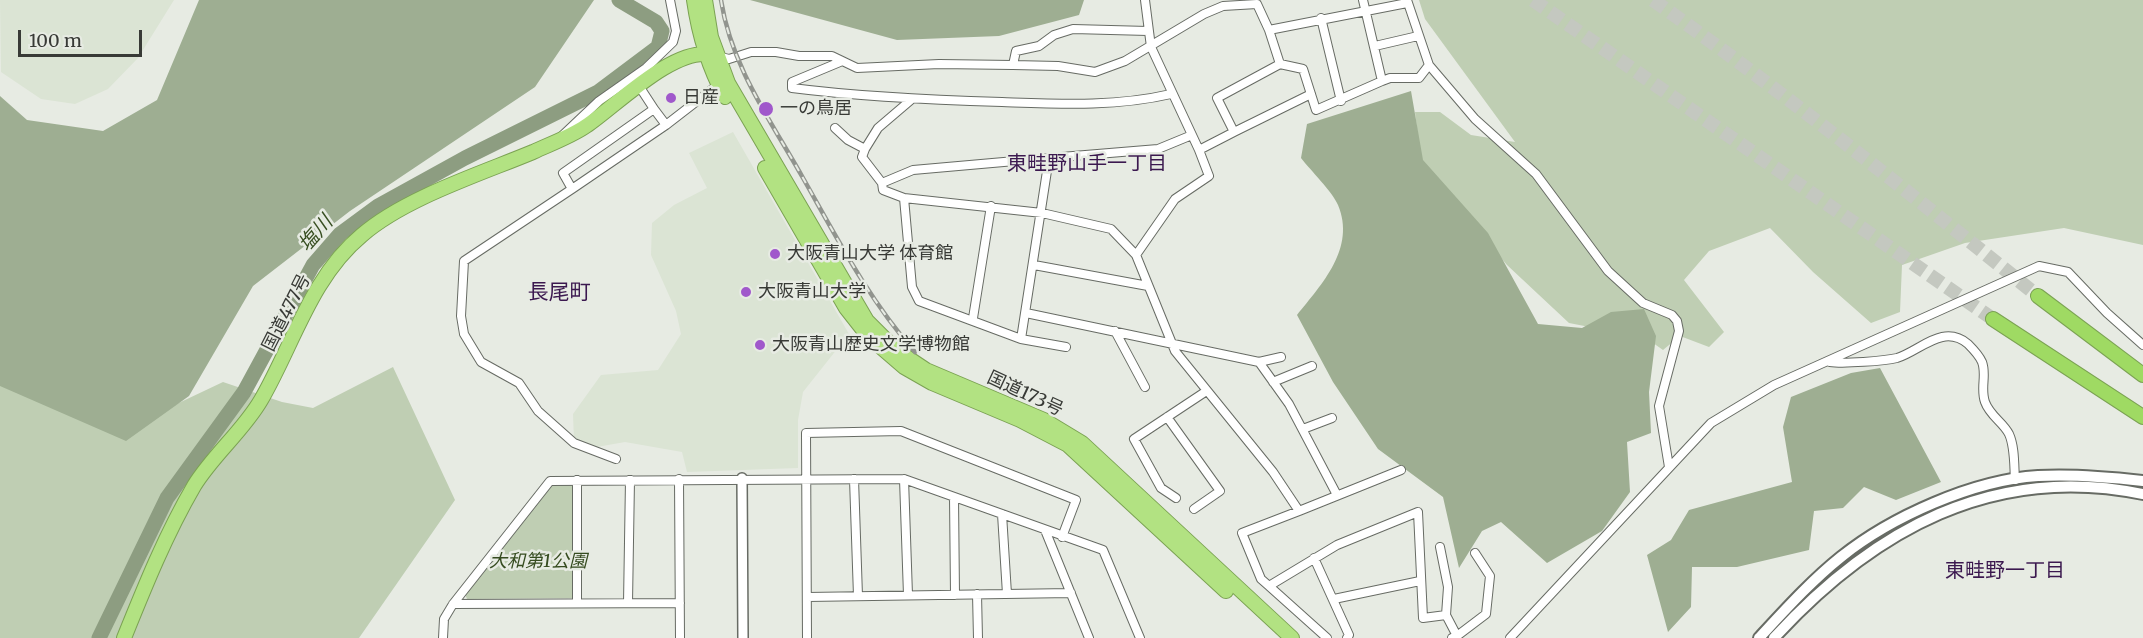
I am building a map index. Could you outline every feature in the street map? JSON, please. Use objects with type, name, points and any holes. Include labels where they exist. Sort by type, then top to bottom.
[{"type":"highway","name":"国道173号","points":[[694,0],[699,34],[867,321],[896,350],[927,370],[1044,420],[1082,443],[1292,638]]},
{"type":"highway","name":"国道173号","points":[[705,0],[712,55],[719,84],[817,260],[846,308],[868,336],[904,367],[932,383],[1020,420],[1068,445],[1279,638]]},
{"type":"highway","name":"国道477号","points":[[124,638],[158,554],[195,485],[259,404],[277,372],[303,312],[329,272],[354,242],[392,214],[560,140],[584,127],[676,60],[712,55]]},
{"type":"highway","points":[[2038,296],[2143,375]]},
{"type":"highway","points":[[1993,319],[2143,417]]},
{"type":"main road","points":[[1759,638],[1793,601],[1841,557],[1904,518],[1947,499],[2016,480],[2080,475],[2143,481]]},
{"type":"main road","points":[[1774,638],[1844,569],[1899,533],[1949,509],[1997,495],[2039,489],[2083,488],[2143,494]]},
{"type":"street","points":[[560,140],[599,101],[646,68],[674,42],[676,31],[670,0]]},
{"type":"street","points":[[1136,255],[1175,199],[1209,176],[1151,47],[1145,0]]},
{"type":"street","points":[[1363,0],[1382,81]]},
{"type":"street","points":[[1269,30],[1407,1],[1429,65],[1475,119],[1536,174],[1608,271],[1642,303],[1672,315],[1677,321],[1679,331],[1659,406],[1669,467]]},
{"type":"street","points":[[712,55],[729,59],[751,52],[832,56],[840,62],[857,68],[939,64],[1013,65],[1058,66],[1095,72],[1151,47],[1204,14],[1223,6],[1261,2],[1280,64]]},
{"type":"street","points":[[1321,18],[1341,101]]},
{"type":"street","points":[[1013,65],[1016,51],[1039,46],[1054,35],[1073,29],[1148,31]]},
{"type":"street","points":[[1375,46],[1418,36]]},
{"type":"street","points":[[840,62],[792,82],[792,88],[912,99],[1112,104],[1171,94]]},
{"type":"street","points":[[1234,132],[1218,98],[1280,64],[1303,69],[1316,110],[1390,78],[1419,78],[1429,65]]},
{"type":"street","points":[[616,459],[574,443],[538,411],[519,383],[481,362],[464,334],[461,316],[464,261],[666,125],[719,84]]},
{"type":"street","points":[[639,86],[666,125]]},
{"type":"street","points":[[1199,150],[1311,94]]},
{"type":"street","points":[[912,99],[878,128],[862,157],[882,183],[883,190],[904,198],[1042,213],[1111,229],[1136,255],[1171,342],[1205,392],[1273,472],[1299,511]]},
{"type":"street","points":[[572,189],[563,173],[654,109]]},
{"type":"street","points":[[835,128],[848,140],[865,149]]},
{"type":"street","points":[[882,183],[913,170],[1158,149],[1192,135]]},
{"type":"street","points":[[1021,339],[1049,158]]},
{"type":"street","points":[[904,198],[912,287],[919,301],[973,318],[1021,339],[1066,347]]},
{"type":"street","points":[[973,318],[991,206]]},
{"type":"street","points":[[1034,265],[1148,286]]},
{"type":"street","points":[[1510,638],[1712,423],[1742,403],[1830,362],[2039,266],[2068,272],[2143,345]]},
{"type":"street","points":[[1026,313],[1259,362],[1281,357]]},
{"type":"street","points":[[1115,331],[1145,387]]},
{"type":"street","points":[[1830,362],[1846,365],[1861,360],[1896,358],[1941,337],[1954,337],[1965,342],[1981,361],[1984,372],[1982,392],[1989,412],[2009,435],[2016,480]]},
{"type":"street","points":[[1259,362],[1303,429],[1337,495]]},
{"type":"street","points":[[1273,382],[1312,366]]},
{"type":"street","points":[[1176,498],[1161,488],[1134,439],[1205,392]]},
{"type":"street","points":[[1167,417],[1220,491],[1194,508]]},
{"type":"street","points":[[1303,429],[1332,418]]},
{"type":"street","points":[[807,638],[806,433],[901,431],[1076,500],[1062,537]]},
{"type":"street","points":[[1327,638],[1261,579],[1242,533],[1401,470]]},
{"type":"street","points":[[443,638],[444,619],[453,604],[550,481],[806,477],[904,479],[1103,550],[1140,638]]},
{"type":"street","points":[[742,478],[743,638]]},
{"type":"street","points":[[679,479],[680,638]]},
{"type":"street","points":[[854,479],[858,596]]},
{"type":"street","points":[[904,479],[908,595]]},
{"type":"street","points":[[576,480],[577,603]]},
{"type":"street","points":[[628,603],[630,480]]},
{"type":"street","points":[[954,497],[955,595]]},
{"type":"street","points":[[1269,586],[1337,545],[1418,512],[1423,618],[1446,615]]},
{"type":"street","points":[[1002,514],[1007,594]]},
{"type":"street","points":[[1046,530],[1089,638]]},
{"type":"street","points":[[1440,547],[1448,587],[1446,615],[1454,637],[1486,614],[1490,576],[1475,553]]},
{"type":"street","points":[[1314,558],[1334,598],[1349,635],[1347,638]]},
{"type":"street","points":[[1334,598],[1420,581]]},
{"type":"street","points":[[807,597],[1071,593]]},
{"type":"street","points":[[977,594],[978,638]]},
{"type":"street","points":[[453,604],[680,603]]},
{"type":"shaded area","points":[[0,0],[174,0],[138,58],[108,89],[75,104],[41,99],[1,72]]},
{"type":"shaded area","name":"大阪青山大学","points":[[733,132],[849,334],[803,392],[798,420],[798,468],[687,472],[682,452],[625,442],[591,448],[574,441],[573,414],[601,375],[658,370],[681,334],[676,311],[651,255],[652,223],[674,205],[707,188],[689,153]]},
{"type":"green space","points":[[199,0],[594,0],[535,87],[350,211],[253,286],[189,396],[126,441],[0,386],[0,96],[27,120],[103,131],[157,100]]},
{"type":"green space","points":[[750,0],[1084,0],[1079,15],[999,36],[897,40]]},
{"type":"green space","points":[[1419,0],[2143,0],[2143,245],[2064,228],[1965,243],[1902,265],[1900,312],[1871,323],[1813,272],[1770,228],[1709,251],[1684,280],[1724,332],[1709,347],[1680,336],[1663,350],[1646,338],[1569,323],[1507,265],[1421,163],[1415,112],[1440,112],[1471,135],[1515,142],[1425,19]]},
{"type":"green space","points":[[1411,91],[1423,160],[1488,233],[1538,324],[1582,328],[1611,312],[1644,309],[1656,336],[1649,392],[1651,433],[1627,442],[1630,492],[1602,531],[1547,563],[1501,522],[1482,531],[1459,568],[1443,497],[1378,449],[1333,382],[1297,315],[1326,278],[1340,251],[1343,236],[1342,221],[1335,199],[1301,158],[1307,124]]},
{"type":"green space","points":[[393,367],[455,500],[359,638],[0,638],[0,384],[147,418],[223,382],[282,402],[313,408]]},
{"type":"green space","points":[[1880,368],[1941,482],[1896,500],[1864,487],[1843,508],[1814,511],[1809,550],[1737,567],[1692,567],[1691,607],[1668,632],[1647,555],[1671,540],[1689,510],[1792,482],[1783,427],[1791,397],[1851,373]]},
{"type":"green space","name":"大和第1公園","points":[[552,483],[575,483],[576,598],[467,599],[465,594]]},
{"type":"waterway","name":"塩川","points":[[99,638],[167,498],[244,392],[313,265],[340,234],[378,206],[465,158],[598,92],[658,47],[662,31],[656,22],[619,0]]},
{"type":"tunnel","points":[[1533,0],[1993,319]]},
{"type":"tunnel","points":[[1653,0],[1800,108],[2038,296]]},
{"type":"railway","points":[[721,0],[734,48],[766,114],[868,290],[915,352]]},
{"type":"place","name":"日産","points":[[671,98]]},
{"type":"place","name":"一の鳥居","points":[[766,109]]},
{"type":"place","name":"大阪青山大学 体育館","points":[[775,254]]},
{"type":"place","name":"大阪青山大学","points":[[746,292]]},
{"type":"place","name":"大阪青山歴史文学博物館","points":[[760,345]]},
{"type":"district","name":"東畦野山手一丁目","points":[[1087,164]]},
{"type":"district","name":"長尾町","points":[[559,293]]},
{"type":"district","name":"東畦野一丁目","points":[[2005,571]]}]
